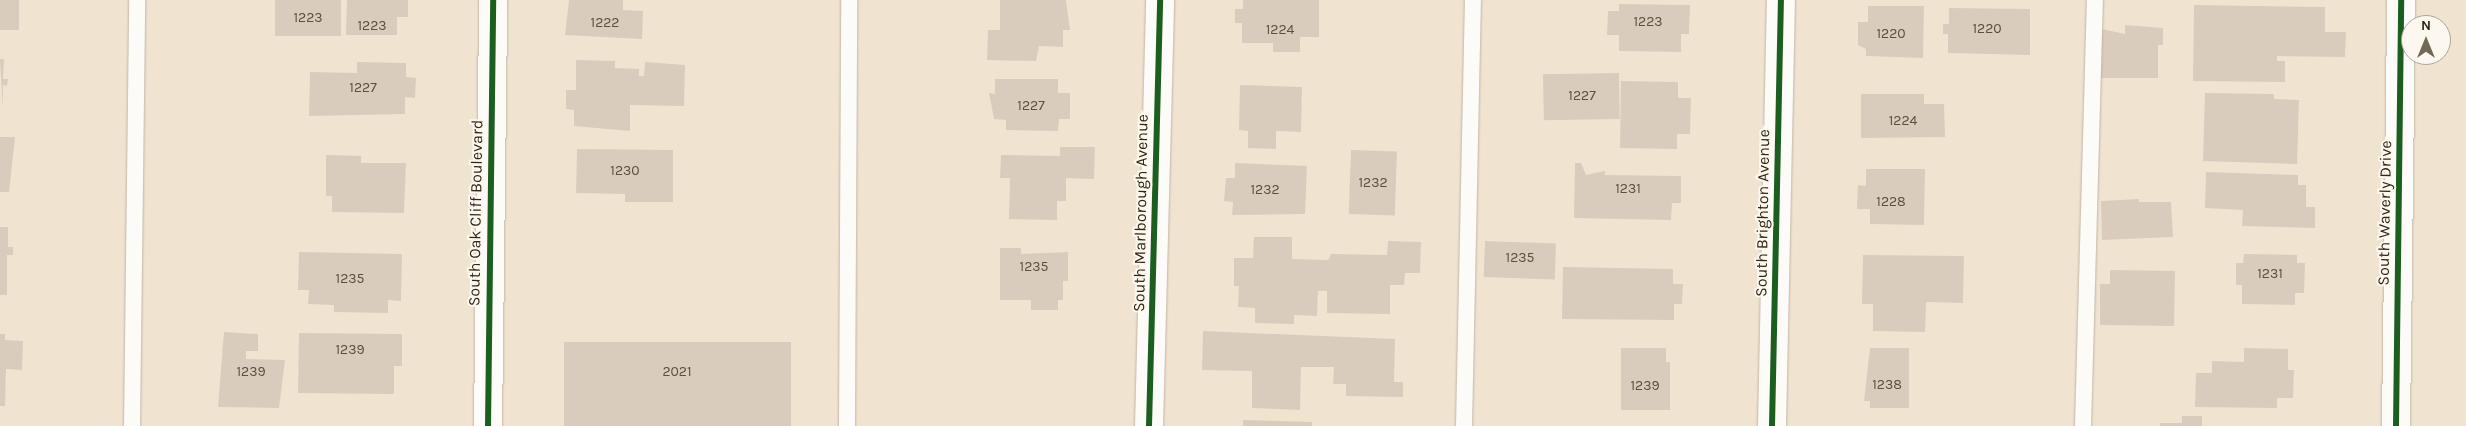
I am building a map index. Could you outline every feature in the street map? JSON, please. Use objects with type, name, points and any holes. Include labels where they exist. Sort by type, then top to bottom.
[{"type":"street","name":"South Oak Cliff Boulevard","points":[[488,426],[493,0]]},
{"type":"street","name":"South Marlborough Avenue","points":[[1149,426],[1160,0]]},
{"type":"street","name":"South Brighton Avenue","points":[[1772,426],[1781,0]]},
{"type":"street","name":"South Waverly Drive","points":[[2396,426],[2401,0]]},
{"type":"lane","points":[[132,426],[138,0]]},
{"type":"lane","points":[[847,426],[849,0]]},
{"type":"lane","points":[[1464,426],[1473,0]]},
{"type":"lane","points":[[2083,426],[2095,0]]},
{"type":"building","points":[[0,0],[19,0],[19,30],[0,30]]},
{"type":"building","points":[[275,0],[341,0],[341,36],[275,36]]},
{"type":"building","points":[[347,0],[408,0],[408,17],[397,17],[397,35],[346,35]]},
{"type":"building","points":[[569,0],[623,0],[623,10],[643,11],[642,39],[565,35]]},
{"type":"building","points":[[1000,0],[1066,0],[1070,30],[1063,30],[1063,47],[1039,46],[1036,61],[987,60],[988,30],[1000,30]]},
{"type":"building","points":[[1243,0],[1319,0],[1319,37],[1300,37],[1300,52],[1273,52],[1273,43],[1242,43],[1242,23],[1235,23],[1235,9],[1243,9]]},
{"type":"building","points":[[1619,4],[1690,5],[1689,34],[1681,34],[1681,52],[1619,51],[1619,35],[1607,35],[1608,11],[1619,11]]},
{"type":"building","points":[[2194,5],[2325,7],[2325,32],[2346,32],[2345,57],[2277,56],[2277,61],[2285,61],[2285,82],[2193,81]]},
{"type":"building","points":[[1868,6],[1924,6],[1923,58],[1866,56],[1866,49],[1858,45],[1858,22],[1868,22]]},
{"type":"building","points":[[1949,8],[2030,9],[2030,55],[1948,53],[1948,34],[1943,34],[1943,24],[1949,24]]},
{"type":"building","points":[[2125,25],[2163,28],[2163,45],[2158,45],[2158,78],[2096,78],[2102,29],[2125,34]]},
{"type":"building","points":[[0,59],[4,59],[3,79],[8,79],[7,86],[3,85],[3,110]]},
{"type":"building","points":[[576,60],[615,61],[615,68],[639,69],[639,76],[644,76],[645,62],[685,65],[684,106],[630,105],[630,131],[574,126],[574,110],[566,109],[566,90],[576,90]]},
{"type":"building","points":[[357,62],[406,63],[406,77],[416,78],[415,98],[405,97],[405,114],[309,116],[310,72],[357,73]]},
{"type":"building","points":[[1619,73],[1620,119],[1544,120],[1543,74]]},
{"type":"building","points":[[995,79],[1058,79],[1058,93],[1070,93],[1070,119],[1059,119],[1058,131],[1006,130],[1006,120],[994,119],[989,93],[995,94]]},
{"type":"building","points":[[1621,81],[1678,82],[1678,98],[1691,98],[1690,134],[1677,134],[1677,149],[1620,148]]},
{"type":"building","points":[[1240,85],[1302,87],[1301,132],[1276,131],[1276,149],[1248,148],[1248,131],[1239,130]]},
{"type":"building","points":[[2205,93],[2274,94],[2274,99],[2299,100],[2297,164],[2203,161]]},
{"type":"building","points":[[1861,94],[1924,94],[1924,104],[1944,104],[1945,137],[1861,138]]},
{"type":"building","points":[[0,137],[15,137],[9,192],[0,192]]},
{"type":"building","points":[[1060,147],[1095,147],[1094,179],[1066,178],[1066,201],[1057,201],[1057,220],[1009,219],[1010,178],[1000,178],[1001,155],[1060,156]]},
{"type":"building","points":[[577,149],[673,150],[673,202],[625,202],[625,194],[576,193]]},
{"type":"building","points":[[1351,150],[1397,152],[1395,216],[1349,214]]},
{"type":"building","points":[[326,155],[361,156],[361,163],[406,163],[404,213],[332,212],[332,196],[326,196]]},
{"type":"building","points":[[1235,163],[1307,166],[1305,214],[1232,215],[1233,202],[1224,201],[1226,178],[1235,178]]},
{"type":"building","points":[[1575,163],[1581,163],[1586,175],[1605,171],[1605,175],[1681,176],[1681,203],[1672,203],[1671,220],[1574,218]]},
{"type":"building","points":[[1866,169],[1925,169],[1924,225],[1870,224],[1870,209],[1857,209],[1858,185],[1866,186]]},
{"type":"building","points":[[2206,172],[2298,175],[2298,185],[2306,185],[2306,207],[2315,207],[2315,228],[2242,226],[2243,210],[2205,208]]},
{"type":"building","points":[[2139,199],[2139,202],[2171,202],[2173,237],[2102,240],[2101,201]]},
{"type":"building","points":[[0,227],[8,227],[8,247],[13,247],[13,255],[7,255],[7,295],[0,295]]},
{"type":"building","points":[[1254,237],[1292,237],[1292,259],[1328,260],[1331,254],[1387,255],[1388,241],[1421,242],[1420,273],[1405,273],[1404,285],[1390,285],[1390,314],[1327,313],[1327,291],[1318,291],[1317,316],[1294,315],[1294,324],[1255,323],[1255,308],[1238,307],[1239,286],[1234,286],[1234,258],[1253,258]]},
{"type":"building","points":[[1485,241],[1556,243],[1555,279],[1484,277]]},
{"type":"building","points":[[1000,248],[1021,248],[1021,254],[1068,252],[1068,281],[1063,281],[1063,300],[1058,300],[1058,310],[1031,310],[1031,300],[1000,300]]},
{"type":"building","points":[[299,252],[402,254],[401,301],[388,300],[388,313],[334,312],[334,305],[308,304],[309,290],[298,290]]},
{"type":"building","points":[[2244,254],[2297,255],[2297,263],[2305,263],[2304,293],[2295,293],[2295,305],[2242,304],[2242,285],[2236,285],[2236,263],[2243,263]]},
{"type":"building","points":[[1863,255],[1964,256],[1963,303],[1926,302],[1925,332],[1873,331],[1873,304],[1862,304]]},
{"type":"building","points":[[1563,267],[1673,269],[1673,284],[1683,284],[1682,304],[1674,304],[1674,320],[1562,319]]},
{"type":"building","points":[[2110,270],[2175,271],[2174,326],[2100,325],[2100,284],[2110,284]]},
{"type":"building","points":[[1203,331],[1395,339],[1394,382],[1403,382],[1403,397],[1346,396],[1346,384],[1333,384],[1334,367],[1301,367],[1300,410],[1252,408],[1252,371],[1202,370]]},
{"type":"building","points":[[224,332],[258,334],[258,351],[246,351],[246,359],[285,360],[279,408],[218,407]]},
{"type":"building","points":[[299,333],[402,334],[402,366],[394,366],[394,394],[298,393]]},
{"type":"building","points":[[0,334],[5,334],[5,340],[23,341],[22,370],[6,369],[5,406],[0,406]]},
{"type":"building","points":[[564,342],[791,342],[791,426],[564,426]]},
{"type":"building","points":[[1621,348],[1666,348],[1666,362],[1670,362],[1670,410],[1621,410]]},
{"type":"building","points":[[1870,348],[1909,348],[1909,408],[1870,408],[1870,401],[1864,401]]},
{"type":"building","points":[[2244,348],[2288,349],[2288,370],[2294,370],[2293,398],[2277,398],[2277,408],[2195,407],[2196,373],[2212,373],[2212,361],[2244,362]]},
{"type":"building","points":[[2182,416],[2202,416],[2202,426],[2160,426],[2160,423],[2182,423]]},
{"type":"building","points":[[1243,420],[1312,422],[1312,426],[1243,426]]},
{"type":"cycle path","points":[[488,426],[493,0]]},
{"type":"cycle path","points":[[1149,426],[1160,0]]},
{"type":"cycle path","points":[[1772,426],[1781,0]]},
{"type":"cycle path","points":[[2396,426],[2401,0]]}]
